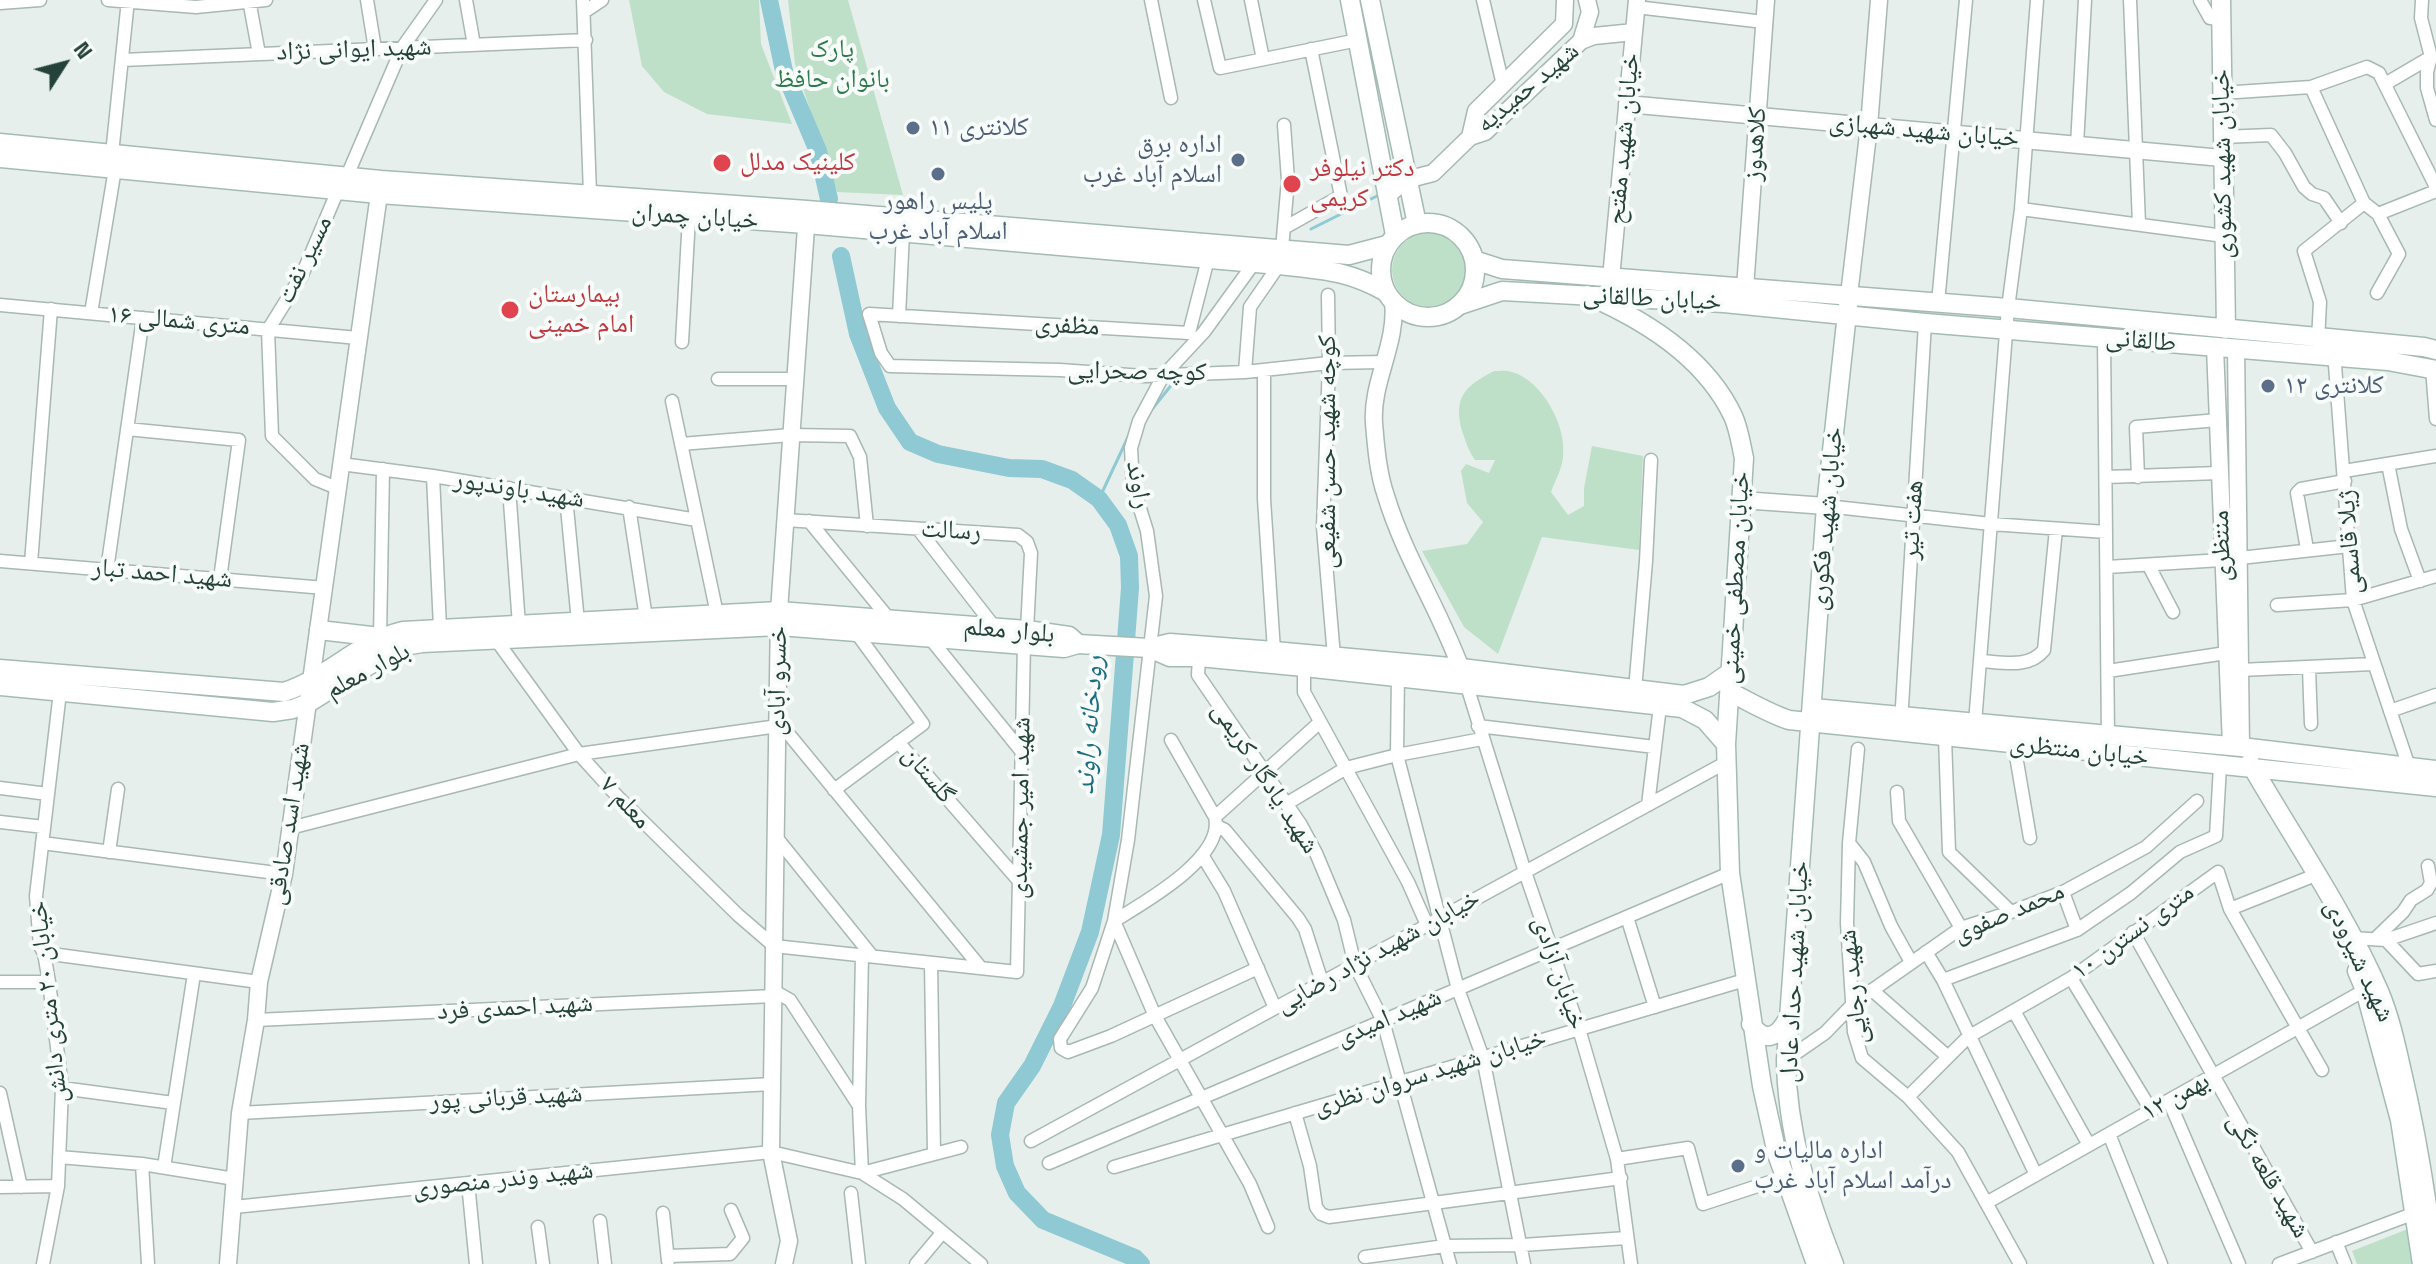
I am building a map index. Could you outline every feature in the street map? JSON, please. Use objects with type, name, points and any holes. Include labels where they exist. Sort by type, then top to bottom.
[{"type":"main road","points":[[1350,0],[1388,195],[1391,240],[1380,268],[1389,297],[1402,310],[1426,318],[1450,312],[1460,305],[1473,284],[1474,260],[1462,238],[1442,225],[1417,224],[1391,240]]},
{"type":"main road","points":[[1370,0],[1417,224]]},
{"type":"main road","name":"خیابان شهید کشوری","points":[[2222,10],[2226,329]]},
{"type":"main road","name":"خیابان چمران","points":[[0,143],[114,162]]},
{"type":"main road","name":"خیابان چمران","points":[[0,158],[114,162],[482,194],[689,217],[807,217],[903,233],[1254,263],[1280,257],[1357,276],[1389,297]]},
{"type":"main road","name":"خیابان چمران","points":[[342,183],[379,194],[590,194],[807,217],[1280,257],[1349,255],[1391,240]]},
{"type":"main road","name":"خیابان طالقانی","points":[[1474,260],[1502,269],[1849,295]]},
{"type":"main road","points":[[1525,292],[1519,279],[1527,271]]},
{"type":"main road","name":"خیابان طالقانی","points":[[1460,305],[1502,291],[1724,303],[1846,316]]},
{"type":"main road","name":"خیابان مصطفی خمینی","points":[[1587,295],[1657,331],[1692,361],[1720,392],[1735,419],[1744,458],[1726,754]]},
{"type":"main road","name":"طالقانی","points":[[1849,295],[2226,329],[2326,348],[2435,363]]},
{"type":"main road","name":"خیابان شهید فکوری","points":[[1812,715],[1826,506],[1849,295]]},
{"type":"main road","name":"طالقانی","points":[[1846,316],[2215,347],[2326,348]]},
{"type":"main road","name":"بلوار معلم","points":[[0,669],[284,692],[312,680],[380,637],[403,631],[717,614],[779,619],[890,620],[996,629],[1064,648],[1078,644],[1149,648]]},
{"type":"main road","name":"بلوار معلم","points":[[0,686],[273,712],[308,703],[404,646],[444,642],[497,641],[779,619],[855,631],[929,637],[1025,637]]},
{"type":"main road","points":[[319,630],[380,637]]},
{"type":"main road","points":[[1149,648],[1170,643],[1274,651],[1334,657],[1398,671]]},
{"type":"main road","points":[[1149,648],[1170,657],[1398,671],[1684,695],[1696,693],[1732,671]]},
{"type":"main road","points":[[1464,677],[1682,708],[1695,713],[1716,731],[1726,754]]},
{"type":"main road","name":"خیابان منتظری","points":[[1730,692],[1767,713],[1789,720],[1812,715],[1901,724],[1975,723],[2236,747],[2436,770]]},
{"type":"main road","name":"خیابان شهید حداد عادل","points":[[1812,715],[1787,1020],[1786,1085],[1794,1145],[1811,1205],[1834,1264]]},
{"type":"main road","name":"خیابان منتظری","points":[[1901,724],[1945,737],[2436,787]]},
{"type":"main road","points":[[2236,747],[2250,769]]},
{"type":"main road","name":"خیابان شهید حداد عادل","points":[[1726,754],[1730,873],[1751,1024],[1762,1086],[1785,1177],[1816,1264]]},
{"type":"main road","name":"شهید شیرودی","points":[[2250,769],[2365,990],[2400,1120],[2422,1264]]},
{"type":"main road","name":"شهید شیرودی","points":[[2250,769],[2352,938],[2379,992],[2393,1033],[2431,1193],[2435,1264]]},
{"type":"main road","points":[[1751,1024],[1761,1035],[1771,1037],[1778,1034],[1787,1020]]},
{"type":"main road","points":[[1762,1086],[1772,1072],[1781,1075],[1786,1085]]},
{"type":"street","points":[[0,3],[40,0]]},
{"type":"street","points":[[108,0],[196,7],[266,0]]},
{"type":"street","points":[[367,0],[375,49]]},
{"type":"street","points":[[466,0],[474,45]]},
{"type":"street","points":[[590,194],[584,6],[602,0]]},
{"type":"street","points":[[1151,0],[1171,98]]},
{"type":"street","points":[[1204,0],[1220,68],[1358,40]]},
{"type":"street","points":[[1251,0],[1263,59]]},
{"type":"street","points":[[1483,0],[1503,85]]},
{"type":"street","points":[[1565,0],[1564,24],[1581,41],[1590,12],[1587,0]]},
{"type":"street","name":"کلاهدوز","points":[[1745,288],[1766,0]]},
{"type":"street","points":[[1849,295],[1869,126],[1879,0]]},
{"type":"street","points":[[1938,303],[1966,0]]},
{"type":"street","points":[[1975,723],[2008,308],[2021,209],[2037,0]]},
{"type":"street","points":[[2077,145],[2085,0]]},
{"type":"street","points":[[2130,0],[2139,224]]},
{"type":"street","points":[[2200,0],[2210,18],[2222,10]]},
{"type":"street","points":[[2422,0],[2421,18],[2431,57],[2427,88],[2436,120]]},
{"type":"street","points":[[91,313],[114,162],[128,1]]},
{"type":"street","points":[[250,1],[259,54]]},
{"type":"street","name":"مسیر نفت","points":[[337,488],[315,479],[272,436],[268,330],[302,275],[402,48],[433,3]]},
{"type":"street","points":[[1637,3],[1764,22]]},
{"type":"street","name":"خیابان شهید مفتح","points":[[1611,278],[1637,3]]},
{"type":"street","points":[[2421,18],[2436,14]]},
{"type":"street","name":"شهید حمیدیه","points":[[1470,137],[1476,111],[1564,24]]},
{"type":"street","name":"شهید حمیدیه","points":[[1388,195],[1406,180],[1433,173],[1470,137],[1485,132],[1581,41],[1594,36],[1634,32]]},
{"type":"street","name":"شهید ایوانی نژاد","points":[[122,60],[586,40]]},
{"type":"street","points":[[1284,228],[1341,196],[1311,49]]},
{"type":"street","points":[[2385,84],[2431,57]]},
{"type":"street","points":[[2222,93],[2311,87],[2367,67],[2379,73],[2436,189],[2378,214]]},
{"type":"street","points":[[2311,87],[2364,203],[2378,214],[2399,254],[2377,293]]},
{"type":"street","name":"خیابان شهید شهبازی","points":[[1627,104],[2222,158]]},
{"type":"street","points":[[1245,372],[1250,307],[1280,257],[1288,180],[1284,125]]},
{"type":"street","points":[[2222,137],[2271,135],[2304,187],[2324,198],[2341,223],[2364,203]]},
{"type":"street","name":"شهید اسد صادقی","points":[[228,1264],[240,1113],[256,1020],[259,982],[284,874],[379,194]]},
{"type":"street","points":[[2021,209],[2224,236]]},
{"type":"street","points":[[682,342],[689,217]]},
{"type":"street","name":"خسرو آبادی","points":[[784,1264],[789,1241],[771,1152],[779,619],[807,217]]},
{"type":"street","name":"ژیلا قاسمی","points":[[2341,223],[2304,251],[2320,302],[2345,476],[2353,600],[2409,767]]},
{"type":"street","points":[[899,316],[903,233]]},
{"type":"street","name":"مظفری","points":[[890,366],[881,353],[869,314],[1189,333],[1208,259]]},
{"type":"street","name":"راوند","points":[[1155,1016],[1068,1052],[1061,1048],[1060,1039],[1092,988],[1114,921],[1128,840],[1156,596],[1147,531],[1133,486],[1131,448],[1139,421],[1163,376],[1204,332],[1254,263]]},
{"type":"street","name":"کوچه شهید حسن شفیعی","points":[[1328,295],[1329,363],[1323,527],[1334,657]]},
{"type":"street","points":[[1389,297],[1395,317],[1383,362],[1374,418],[1385,496],[1464,677]]},
{"type":"street","name":"۱۶ متری شمالی","points":[[0,305],[358,338]]},
{"type":"street","points":[[31,563],[51,309]]},
{"type":"street","points":[[107,570],[143,318]]},
{"type":"street","name":"هفت تیر","points":[[1901,724],[1925,323]]},
{"type":"street","points":[[2104,338],[2108,736]]},
{"type":"street","name":"منتظری","points":[[2215,347],[2226,653],[2236,747]]},
{"type":"street","name":"منتظری","points":[[2236,348],[2240,558],[2236,747]]},
{"type":"street","name":"کوچه صحرایی","points":[[890,366],[1163,376],[1264,371],[1329,363],[1383,362]]},
{"type":"street","points":[[2435,363],[2436,419]]},
{"type":"street","points":[[1264,371],[1264,499],[1274,651]]},
{"type":"street","points":[[718,379],[795,379]]},
{"type":"street","points":[[672,401],[717,614]]},
{"type":"street","points":[[2138,477],[2136,427],[2218,420]]},
{"type":"street","points":[[127,429],[239,440],[220,579]]},
{"type":"street","points":[[681,444],[791,435],[850,436],[860,457],[867,526]]},
{"type":"street","points":[[2307,549],[2297,493],[2301,489],[2388,464],[2436,456]]},
{"type":"street","points":[[1635,690],[1651,460]]},
{"type":"street","name":"شهید باوندپور","points":[[341,464],[433,476],[697,520]]},
{"type":"street","points":[[2388,464],[2401,529],[2420,581]]},
{"type":"street","points":[[380,637],[383,469]]},
{"type":"street","points":[[2106,477],[2219,473]]},
{"type":"street","points":[[433,476],[440,628]]},
{"type":"street","points":[[509,488],[519,625]]},
{"type":"street","points":[[566,497],[578,622]]},
{"type":"street","points":[[1742,500],[2106,532]]},
{"type":"street","points":[[629,507],[646,618]]},
{"type":"street","name":"رسالت","points":[[785,520],[1018,535],[1027,542],[1031,553],[1025,637]]},
{"type":"street","points":[[809,521],[890,620]]},
{"type":"street","points":[[1980,661],[2028,662],[2037,659],[2044,650],[2056,529]]},
{"type":"street","points":[[919,530],[996,629]]},
{"type":"street","points":[[2240,558],[2349,546]]},
{"type":"street","points":[[2107,567],[2222,560]]},
{"type":"street","name":"شهید احمد تبار","points":[[0,561],[325,588]]},
{"type":"street","points":[[2149,566],[2173,612]]},
{"type":"street","points":[[2277,605],[2353,600],[2436,576]]},
{"type":"street","name":"گلستان","points":[[855,631],[923,724],[898,742],[1019,881]]},
{"type":"street","points":[[929,637],[1022,752]]},
{"type":"street","name":"شهید امیر جمشیدی","points":[[981,968],[1017,972],[1025,637]]},
{"type":"street","name":"معلم ۷","points":[[497,641],[579,754],[658,838],[774,946]]},
{"type":"street","points":[[2108,671],[2226,653]]},
{"type":"street","name":"شهید یادگار کریمی","points":[[1199,657],[1198,675],[1316,853],[1344,920],[1355,965],[1383,1021],[1450,1264]]},
{"type":"street","points":[[2240,670],[2373,664]]},
{"type":"street","points":[[1304,667],[1304,692],[1408,882],[1427,925]]},
{"type":"street","points":[[2309,668],[2311,724]]},
{"type":"street","points":[[1398,671],[1397,755],[1458,989],[1483,1058],[1524,1264]]},
{"type":"street","name":"خیابان آزادی","points":[[1464,677],[1525,872],[1579,1029],[1617,1159],[1631,1264]]},
{"type":"street","name":"خیابان ۲۰ متری دانش","points":[[43,1264],[58,1186],[62,1088],[49,982],[40,946],[36,896],[60,692]]},
{"type":"street","points":[[2390,711],[2436,695]]},
{"type":"street","points":[[1648,805],[1660,706]]},
{"type":"street","points":[[290,828],[579,754],[778,723],[981,968]]},
{"type":"street","points":[[1268,1227],[1250,1184],[1155,1016],[1114,921],[1172,883],[1202,855],[1211,842],[1216,822],[1319,723]]},
{"type":"street","points":[[1286,804],[1346,768],[1480,733],[1655,747]]},
{"type":"street","points":[[1945,737],[1949,852],[2011,912]]},
{"type":"street","points":[[1171,740],[1216,822],[1305,929],[1322,982]]},
{"type":"street","points":[[834,790],[898,742]]},
{"type":"street","points":[[2014,744],[2030,838]]},
{"type":"street","name":"شهید رجایی","points":[[1858,749],[1849,843],[1847,923],[1854,1032],[1862,1058],[1908,1097],[1958,1152],[2020,1264]]},
{"type":"street","name":"خیابان شهید نژاد رضایی","points":[[1031,1141],[1648,805],[1726,754]]},
{"type":"street","points":[[1943,980],[2077,930],[2131,893],[2180,852],[2216,836],[2220,766]]},
{"type":"street","points":[[0,788],[48,794]]},
{"type":"street","points":[[109,852],[118,789]]},
{"type":"street","points":[[1897,792],[1899,821],[1961,928]]},
{"type":"street","name":"محمد صفوی","points":[[1786,1060],[1825,1033],[1854,1003],[1961,928],[2063,892],[2146,847],[2197,801]]},
{"type":"street","points":[[0,822],[44,827]]},
{"type":"street","points":[[776,837],[867,956],[859,1106],[862,1173]]},
{"type":"street","points":[[42,843],[284,874]]},
{"type":"street","points":[[1849,843],[1864,862],[1891,926],[1911,962]]},
{"type":"street","points":[[1202,855],[1224,891],[1275,1008]]},
{"type":"street","points":[[2382,939],[2411,900],[2427,890],[2431,883],[2428,866]]},
{"type":"street","name":"۱۰ متری نسترن","points":[[1908,1097],[1968,1037],[2071,978],[2218,872],[2230,909],[2322,1070]]},
{"type":"street","name":"شهید امیدی","points":[[1049,1163],[1730,873]]},
{"type":"street","points":[[2230,909],[2308,878]]},
{"type":"street","points":[[2063,892],[2077,930]]},
{"type":"street","points":[[1627,917],[1655,1007]]},
{"type":"street","points":[[2352,938],[2382,939],[2436,923]]},
{"type":"street","name":"شهید قلعه نگی","points":[[2133,932],[2211,1077],[2312,1252]]},
{"type":"street","points":[[2382,939],[2418,974],[2436,971]]},
{"type":"street","points":[[774,946],[981,968]]},
{"type":"street","points":[[1926,952],[1943,980],[2036,1175]]},
{"type":"street","points":[[44,953],[259,982]]},
{"type":"street","points":[[931,963],[934,1154]]},
{"type":"street","points":[[1155,1016],[1258,968]]},
{"type":"street","points":[[164,1167],[194,974]]},
{"type":"street","points":[[2071,978],[2151,1110]]},
{"type":"street","name":"خیابان شهید سروان نظری","points":[[1114,1167],[1745,980]]},
{"type":"street","points":[[0,982],[49,982]]},
{"type":"street","points":[[1872,990],[1947,1056]]},
{"type":"street","name":"۱۲ بهمن","points":[[1986,1203],[2365,990]]},
{"type":"street","points":[[774,994],[790,1000],[859,1106]]},
{"type":"street","name":"شهید احمدی فرد","points":[[256,1020],[774,994]]},
{"type":"street","points":[[2014,1011],[2089,1145]]},
{"type":"street","name":"شهید قربانی پور","points":[[240,1113],[772,1084]]},
{"type":"street","points":[[62,1088],[173,1103]]},
{"type":"street","points":[[0,1093],[21,1187]]},
{"type":"street","points":[[2169,1101],[2239,1264]]},
{"type":"street","points":[[1295,1113],[1310,1166],[1316,1207],[1321,1214],[1329,1217],[1621,1178]]},
{"type":"street","points":[[2109,1134],[2161,1264]]},
{"type":"street","points":[[862,1173],[961,1147]]},
{"type":"street","points":[[1617,1159],[1688,1148],[1703,1204],[1785,1177]]},
{"type":"street","name":"شهید وندر منصوری","points":[[234,1207],[771,1152],[862,1173]]},
{"type":"street","points":[[59,1157],[142,1164],[235,1179]]},
{"type":"street","points":[[142,1164],[148,1264]]},
{"type":"street","points":[[862,1173],[903,1199],[981,1264]]},
{"type":"street","points":[[468,1183],[476,1264]]},
{"type":"street","points":[[0,1187],[58,1186]]},
{"type":"street","points":[[851,1193],[859,1264]]},
{"type":"street","points":[[663,1213],[668,1260],[730,1254],[743,1238],[731,1210]]},
{"type":"street","points":[[2279,1264],[2415,1213]]},
{"type":"street","points":[[600,1221],[605,1264]]},
{"type":"street","points":[[538,1227],[543,1264]]},
{"type":"street","points":[[916,1264],[942,1233]]},
{"type":"street","points":[[1365,1257],[1445,1246],[1627,1238]]},
{"type":"street","points":[[2336,1242],[2345,1264]]},
{"type":"green space","points":[[629,0],[759,0],[761,44],[792,124],[707,114],[664,92],[642,66]]},
{"type":"green space","name":"پارک بانوان حافظ","points":[[788,0],[848,0],[903,195],[837,192],[795,64]]},
{"type":"green space","points":[[1429,233],[1450,239],[1460,249],[1466,270],[1460,291],[1450,301],[1429,307],[1408,301],[1398,291],[1392,270],[1398,249],[1408,239]]},
{"type":"green space","points":[[1494,371],[1510,371],[1523,377],[1534,385],[1551,407],[1561,432],[1563,457],[1551,492],[1568,515],[1584,506],[1592,446],[1643,456],[1639,550],[1542,537],[1498,654],[1464,627],[1422,551],[1467,544],[1483,522],[1467,503],[1461,471],[1466,464],[1489,473],[1495,460],[1475,460],[1462,431],[1459,409],[1469,388]]},
{"type":"green space","points":[[2413,1227],[2418,1264],[2357,1264],[2352,1251]]},
{"type":"waterway","points":[[769,0],[784,71],[818,151],[829,199]]},
{"type":"waterway","points":[[1311,229],[1381,194]]},
{"type":"waterway","name":"رودخانه راوند","points":[[841,256],[858,334],[887,408],[910,442],[938,454],[1009,468],[1042,469],[1072,480],[1099,499],[1118,525],[1129,556],[1130,588],[1111,835],[1090,932],[1062,1006],[1032,1066],[1006,1103],[1000,1135],[1005,1166],[1017,1193],[1043,1220],[1135,1258],[1141,1264]]},
{"type":"waterway","points":[[1153,408],[1173,383]]},
{"type":"waterway","points":[[1099,499],[1129,435]]},
{"type":"place","name":"کلانتری ۱۱","points":[[913,128]]},
{"type":"place","name":"اداره برق اسلام آباد غرب","points":[[1238,160]]},
{"type":"place","name":"کلینیک مدلل","points":[[722,163]]},
{"type":"place","name":"پلیس راهور اسلام آباد غرب","points":[[938,174]]},
{"type":"place","name":"دکتر نیلوفر کریمی","points":[[1292,184]]},
{"type":"place","name":"بیمارستان امام خمینی","points":[[510,310]]},
{"type":"place","name":"کلانتری ۱۲","points":[[2268,386]]},
{"type":"place","name":"اداره مالیات و درآمد اسلام آباد غرب","points":[[1738,1166]]}]
